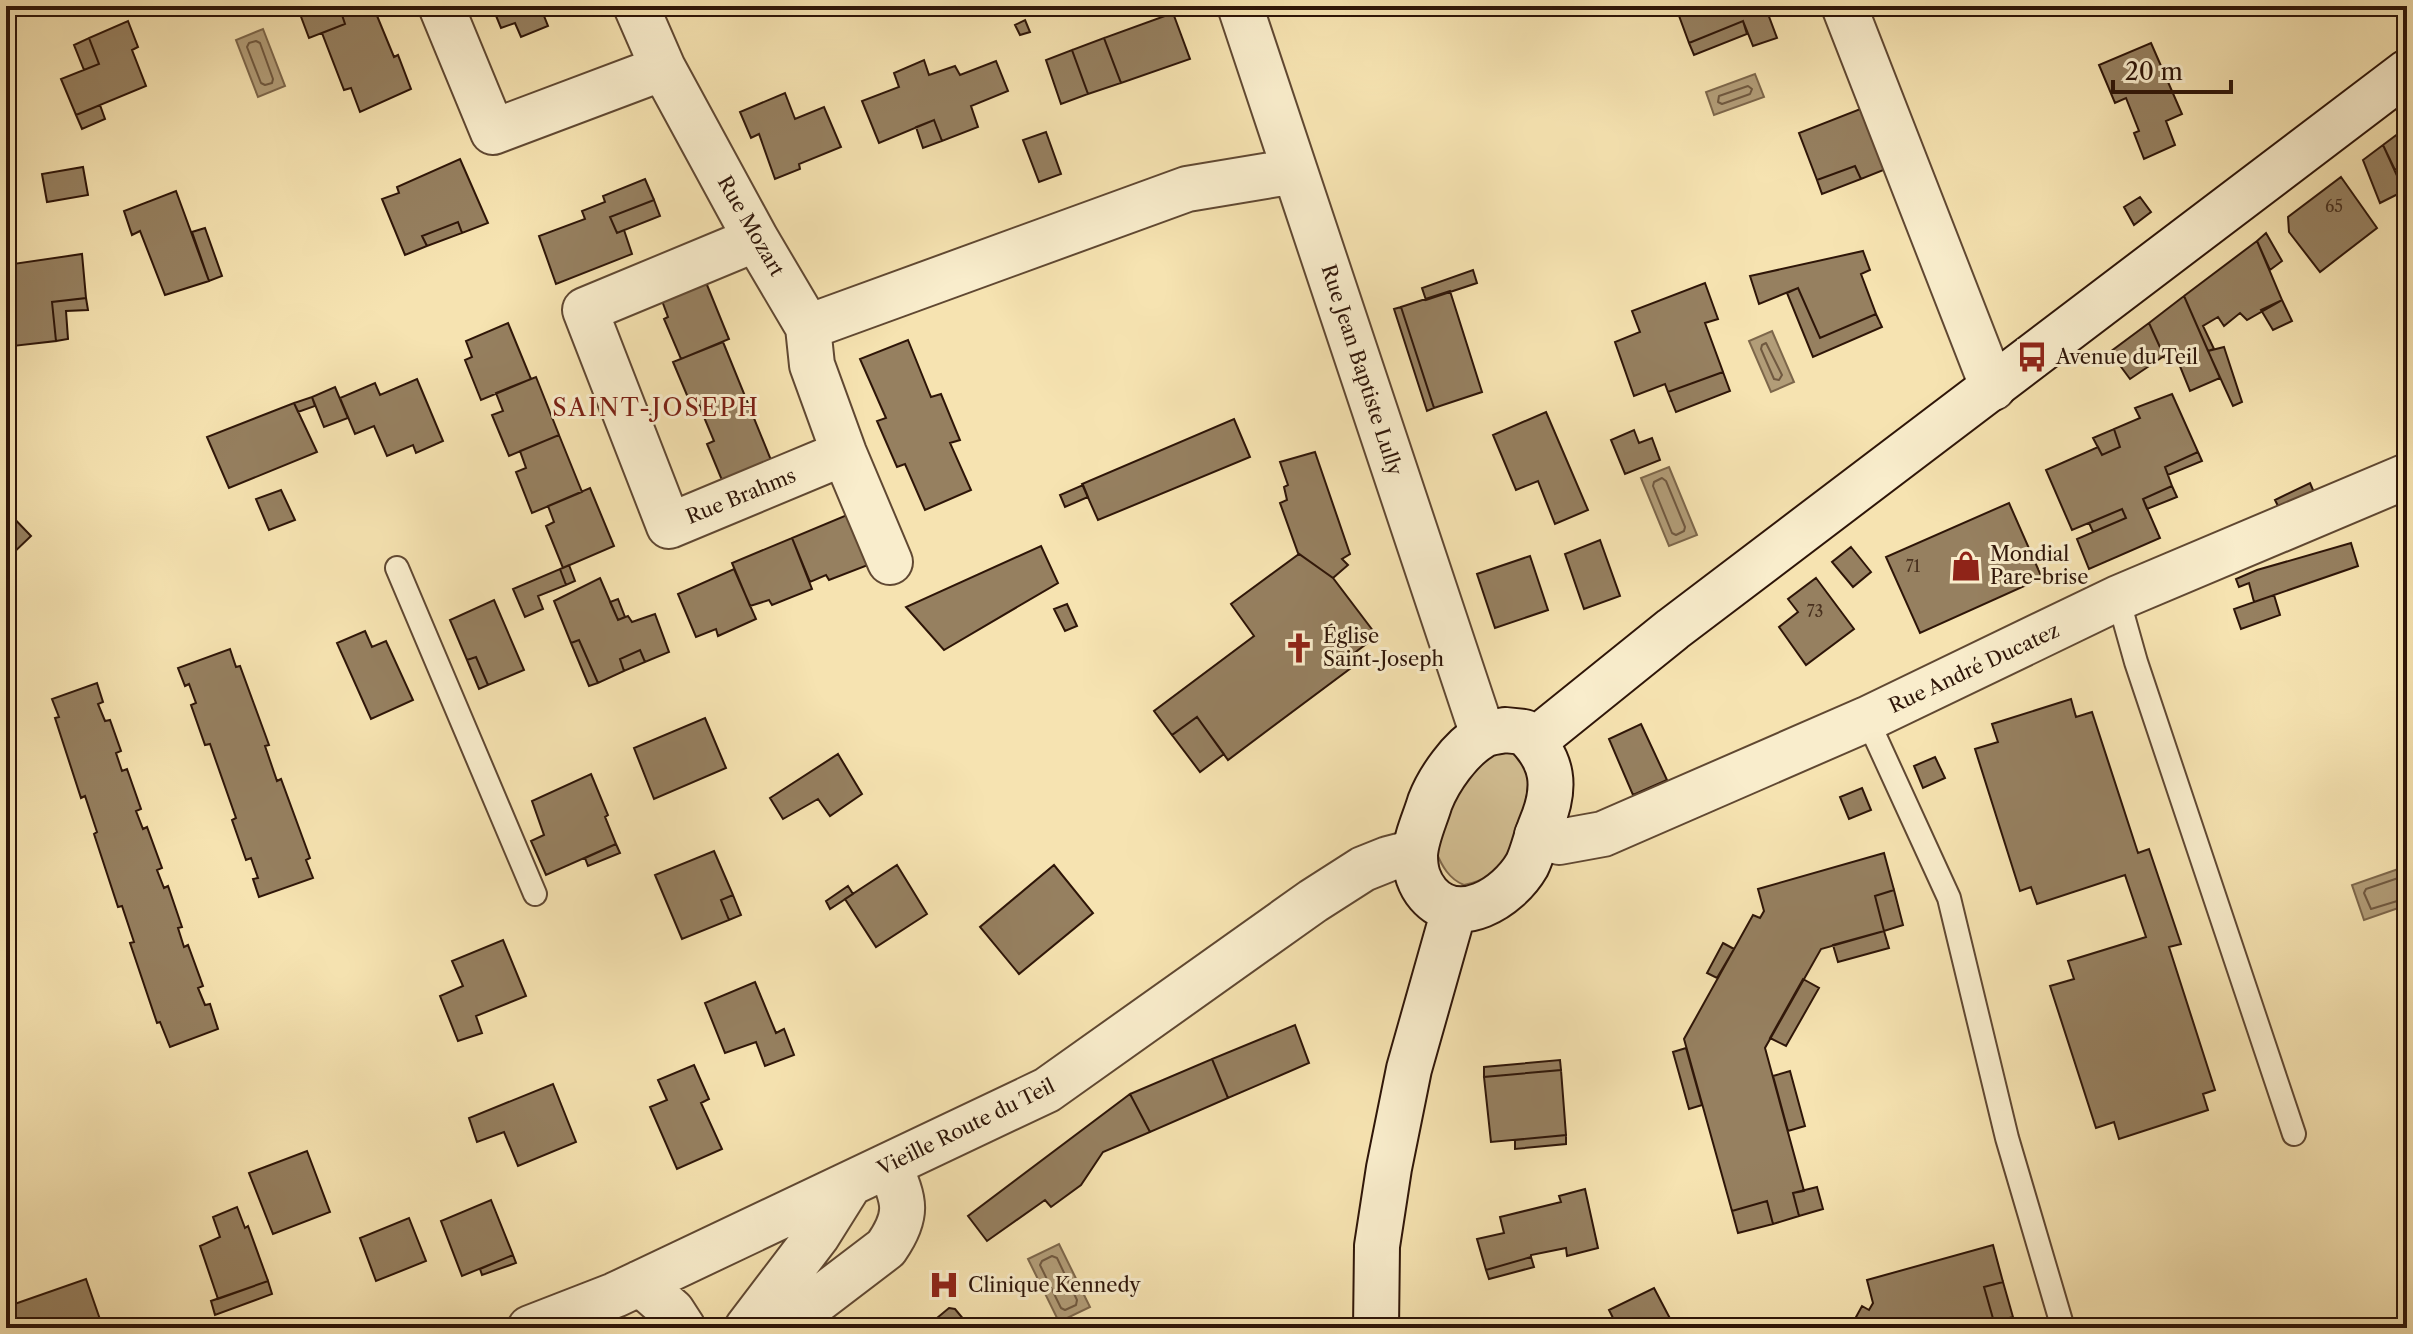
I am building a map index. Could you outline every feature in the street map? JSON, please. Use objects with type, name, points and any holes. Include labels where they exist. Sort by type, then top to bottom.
[{"type":"street","points":[[441,6],[493,132],[663,68]]},
{"type":"street","name":"Rue Mozart","points":[[636,6],[663,68],[808,327],[812,365],[844,453],[890,562]]},
{"type":"street","name":"Rue Jean Baptiste Lully","points":[[1240,6],[1483,735]]},
{"type":"street","points":[[1844,6],[1993,388]]},
{"type":"street","points":[[1534,741],[1673,629],[2407,72]]},
{"type":"street","points":[[808,327],[1187,189],[1295,171]]},
{"type":"street","name":"Rue Brahms","points":[[756,239],[585,310],[669,526],[844,453]]},
{"type":"street","name":"Rue André Ducatez","points":[[1537,835],[1559,842],[1603,834],[1867,719],[2118,598],[2407,476]]},
{"type":"street","points":[[1505,730],[1524,732],[1534,741],[1548,761],[1551,790],[1547,812],[1527,865],[1501,895],[1477,908],[1454,910],[1437,904],[1419,884],[1415,852],[1434,792],[1459,756],[1483,735],[1505,730]]},
{"type":"street","name":"Vieille Route du Teil","points":[[530,1328],[640,1283],[1047,1090],[1313,901],[1363,869],[1415,852]]},
{"type":"street","points":[[1376,1328],[1377,1246],[1389,1168],[1409,1069],[1454,910]]},
{"type":"street","points":[[781,1328],[886,1248],[898,1231],[904,1213],[901,1192],[889,1166]]},
{"type":"street","points":[[747,1328],[817,1236],[849,1185]]},
{"type":"street","points":[[640,1283],[672,1311],[683,1328]]},
{"type":"lane","points":[[397,568],[535,894]]},
{"type":"lane","points":[[2118,598],[2136,662],[2294,1134]]},
{"type":"lane","points":[[1867,719],[1949,898],[2007,1138],[2063,1328]]},
{"type":"shaded area","points":[[1512,753],[1529,761],[1538,779],[1522,829],[1507,859],[1496,870],[1464,885],[1447,872],[1436,852],[1448,813],[1460,786],[1477,764],[1490,756]]},
{"type":"water","points":[[263,29],[285,86],[258,97],[236,40]]},
{"type":"water","points":[[1755,74],[1764,97],[1714,115],[1706,92]]},
{"type":"water","points":[[1772,331],[1794,382],[1771,392],[1749,341]]},
{"type":"water","points":[[1669,467],[1697,535],[1669,546],[1641,478]]},
{"type":"water","points":[[2407,866],[2407,905],[2364,920],[2352,885]]},
{"type":"water","points":[[1059,1244],[1090,1307],[1059,1322],[1028,1259]]},
{"type":"building","points":[[297,6],[339,6],[345,24],[309,38]]},
{"type":"building","points":[[339,6],[373,6],[411,89],[360,112],[351,88],[344,90],[322,33],[345,24]]},
{"type":"building","points":[[492,6],[540,6],[548,26],[521,37],[515,23],[501,28]]},
{"type":"building","points":[[1696,6],[1765,6],[1777,38],[1753,46],[1743,21],[1689,43],[1678,13]]},
{"type":"building","points":[[1173,13],[1190,59],[1121,83],[1104,38]]},
{"type":"building","points":[[1025,20],[1030,32],[1020,35],[1015,25]]},
{"type":"building","points":[[128,21],[138,47],[132,50],[146,86],[76,115],[61,79],[99,64],[89,38]]},
{"type":"building","points":[[1743,21],[1747,34],[1694,55],[1689,43]]},
{"type":"building","points":[[89,38],[99,64],[84,70],[74,45]]},
{"type":"building","points":[[1104,38],[1121,83],[1088,94],[1072,50]]},
{"type":"building","points":[[2151,43],[2182,114],[2166,121],[2175,145],[2144,159],[2134,133],[2139,131],[2126,98],[2115,103],[2099,65]]},
{"type":"building","points":[[1072,50],[1088,94],[1061,104],[1046,60]]},
{"type":"building","points":[[924,60],[929,75],[955,66],[960,75],[996,61],[1008,91],[971,106],[978,127],[942,141],[934,120],[879,143],[862,101],[899,87],[894,73]]},
{"type":"building","points":[[785,93],[795,119],[824,107],[841,147],[799,164],[800,169],[775,179],[759,134],[751,138],[740,112]]},
{"type":"building","points":[[100,105],[105,119],[82,129],[76,115]]},
{"type":"building","points":[[1868,106],[1891,167],[1861,179],[1855,166],[1817,180],[1799,133]]},
{"type":"building","points":[[934,120],[942,141],[923,148],[916,127]]},
{"type":"building","points":[[2407,127],[2407,165],[2395,170],[2383,145]]},
{"type":"building","points":[[1046,132],[1061,174],[1039,182],[1023,140]]},
{"type":"building","points":[[2383,145],[2404,191],[2380,203],[2363,160]]},
{"type":"building","points":[[460,159],[488,223],[462,233],[458,222],[422,236],[427,246],[405,255],[382,199],[399,193],[397,187]]},
{"type":"building","points":[[1855,166],[1861,179],[1822,194],[1817,180]]},
{"type":"building","points":[[83,167],[88,195],[47,202],[42,174]]},
{"type":"building","points":[[2341,177],[2377,228],[2320,272],[2289,232],[2288,217]]},
{"type":"building","points":[[645,179],[654,200],[610,217],[617,233],[624,230],[632,254],[556,284],[539,236],[585,219],[582,211],[605,202],[603,196]]},
{"type":"building","points":[[176,191],[209,281],[165,295],[140,231],[132,235],[124,211]]},
{"type":"building","points":[[2140,197],[2151,212],[2134,225],[2124,207]]},
{"type":"building","points":[[654,200],[660,216],[617,233],[610,217]]},
{"type":"building","points":[[458,222],[462,233],[427,246],[422,236]]},
{"type":"building","points":[[205,228],[222,276],[209,281],[192,232]]},
{"type":"building","points":[[2266,233],[2282,261],[2270,270],[2257,241]]},
{"type":"building","points":[[2257,241],[2282,300],[2247,320],[2240,313],[2224,326],[2218,317],[2203,326],[2214,349],[2208,351],[2184,296]]},
{"type":"building","points":[[1863,251],[1870,270],[1861,274],[1876,314],[1820,338],[1798,288],[1759,304],[1750,276]]},
{"type":"building","points":[[82,254],[86,298],[52,302],[56,341],[13,346],[6,265]]},
{"type":"building","points":[[1473,270],[1477,283],[1426,300],[1422,288]]},
{"type":"building","points":[[705,280],[729,339],[681,359],[664,319],[668,317],[661,298]]},
{"type":"building","points":[[1705,283],[1718,319],[1705,323],[1723,372],[1668,392],[1665,384],[1634,396],[1615,342],[1640,332],[1632,311]]},
{"type":"building","points":[[1798,288],[1820,338],[1876,314],[1882,327],[1813,357],[1787,293]]},
{"type":"building","points":[[1450,291],[1482,392],[1434,408],[1401,307]]},
{"type":"building","points":[[2184,296],[2220,378],[2190,391],[2177,359],[2179,352],[2166,349],[2164,356],[2149,323]]},
{"type":"building","points":[[86,298],[88,310],[66,311],[68,339],[56,341],[52,302]]},
{"type":"building","points":[[2282,300],[2292,321],[2273,330],[2261,310]]},
{"type":"building","points":[[1401,307],[1434,408],[1427,411],[1394,309]]},
{"type":"building","points":[[508,323],[531,379],[481,400],[465,360],[472,357],[466,341]]},
{"type":"building","points":[[2149,323],[2164,356],[2130,379],[2110,352]]},
{"type":"building","points":[[908,340],[931,397],[941,394],[960,440],[950,443],[971,490],[925,510],[905,464],[897,467],[877,421],[886,418],[860,359]]},
{"type":"building","points":[[723,342],[773,465],[724,485],[707,444],[714,441],[699,405],[692,407],[673,362]]},
{"type":"building","points":[[2224,347],[2242,402],[2233,406],[2208,351]]},
{"type":"building","points":[[1723,372],[1730,391],[1676,412],[1668,392]]},
{"type":"building","points":[[536,377],[559,435],[509,456],[492,415],[503,411],[496,393]]},
{"type":"building","points":[[417,379],[443,441],[416,453],[413,445],[387,456],[374,426],[355,434],[340,398],[375,383],[380,395]]},
{"type":"building","points":[[335,387],[348,418],[324,427],[312,397]]},
{"type":"building","points":[[2172,394],[2198,452],[2165,467],[2172,486],[2143,499],[2160,538],[2089,569],[2077,539],[2126,518],[2122,509],[2072,530],[2046,470],[2098,447],[2102,455],[2120,447],[2114,429],[2140,418],[2135,408]]},
{"type":"building","points":[[312,397],[315,406],[298,412],[294,403]]},
{"type":"building","points":[[294,403],[317,452],[229,488],[207,437]]},
{"type":"building","points":[[1546,412],[1588,510],[1555,524],[1538,481],[1516,490],[1493,435]]},
{"type":"building","points":[[1234,419],[1250,457],[1098,520],[1082,484]]},
{"type":"building","points":[[2114,429],[2120,447],[2102,455],[2093,438]]},
{"type":"building","points":[[1634,430],[1639,443],[1652,438],[1660,460],[1625,474],[1611,440]]},
{"type":"building","points":[[559,435],[582,492],[532,513],[516,472],[526,468],[520,451]]},
{"type":"building","points":[[1315,452],[1350,554],[1342,559],[1348,565],[1333,578],[1298,553],[1280,503],[1287,500],[1284,487],[1288,485],[1280,462]]},
{"type":"building","points":[[2198,452],[2202,461],[2168,475],[2165,467]]},
{"type":"building","points":[[2310,483],[2316,497],[2281,512],[2275,500]]},
{"type":"building","points":[[1083,485],[1088,497],[1065,507],[1060,495]]},
{"type":"building","points":[[2172,486],[2177,497],[2147,509],[2143,499]]},
{"type":"building","points":[[590,488],[614,546],[563,568],[546,526],[554,522],[548,506]]},
{"type":"building","points":[[281,490],[295,520],[269,530],[256,499]]},
{"type":"building","points":[[2009,503],[2042,578],[1920,633],[1886,557]]},
{"type":"building","points":[[2122,509],[2126,518],[2093,532],[2089,523]]},
{"type":"building","points":[[6,510],[31,536],[6,560]]},
{"type":"building","points":[[847,515],[868,565],[829,580],[826,575],[810,582],[792,538]]},
{"type":"building","points":[[792,538],[812,589],[772,605],[769,600],[750,606],[732,563]]},
{"type":"building","points":[[1600,540],[1620,596],[1584,609],[1565,554]]},
{"type":"building","points":[[2351,543],[2358,566],[2254,602],[2249,583],[2239,587],[2236,579],[2257,570]]},
{"type":"building","points":[[1041,546],[1058,583],[944,650],[906,607]]},
{"type":"building","points":[[1851,547],[1871,572],[1853,587],[1832,562]]},
{"type":"building","name":"Église Saint-Joseph","points":[[1299,554],[1333,578],[1377,636],[1345,660],[1351,668],[1228,760],[1197,717],[1172,735],[1154,711],[1254,636],[1231,604]]},
{"type":"building","points":[[1530,556],[1548,610],[1495,628],[1477,574]]},
{"type":"building","points":[[569,565],[575,581],[566,585],[560,569]]},
{"type":"building","points":[[560,569],[566,585],[538,596],[543,609],[525,617],[513,589]]},
{"type":"building","points":[[734,569],[756,619],[718,636],[716,629],[696,637],[678,594]]},
{"type":"building","points":[[600,578],[618,620],[628,616],[632,622],[655,614],[669,652],[645,662],[640,650],[620,659],[624,671],[598,683],[579,640],[571,643],[554,601]]},
{"type":"building","points":[[1816,578],[1854,629],[1806,665],[1779,627],[1798,612],[1788,599]]},
{"type":"building","points":[[2274,595],[2280,615],[2241,629],[2234,609]]},
{"type":"building","points":[[618,599],[625,617],[618,620],[610,602]]},
{"type":"building","points":[[494,600],[524,670],[488,685],[476,657],[467,660],[450,620]]},
{"type":"building","points":[[1067,604],[1077,626],[1065,631],[1054,609]]},
{"type":"building","points":[[365,631],[372,647],[386,641],[413,700],[371,719],[337,643]]},
{"type":"building","points":[[579,640],[598,683],[589,686],[571,643]]},
{"type":"building","points":[[230,649],[236,667],[240,666],[269,745],[265,746],[277,781],[281,779],[310,858],[306,860],[313,878],[259,897],[253,879],[258,878],[251,858],[246,860],[232,820],[236,818],[210,744],[205,745],[191,705],[196,703],[189,684],[185,686],[178,668]]},
{"type":"building","points":[[640,650],[645,662],[624,671],[620,659]]},
{"type":"building","points":[[476,657],[488,685],[479,689],[467,660]]},
{"type":"building","points":[[97,683],[103,702],[98,704],[105,721],[110,720],[121,751],[116,753],[122,771],[127,769],[141,809],[136,811],[143,829],[147,827],[162,868],[157,870],[164,888],[168,886],[182,927],[178,928],[184,947],[188,945],[203,986],[198,988],[205,1005],[210,1004],[218,1029],[170,1047],[160,1022],[157,1023],[130,943],[134,942],[122,906],[118,907],[85,796],[81,798],[55,718],[59,717],[52,699]]},
{"type":"building","points":[[2071,699],[2076,717],[2092,712],[2138,853],[2149,849],[2181,944],[2169,947],[2215,1090],[2203,1094],[2208,1110],[2119,1139],[2114,1122],[2096,1128],[2050,986],[2074,979],[2068,961],[2146,937],[2125,875],[2037,904],[2031,887],[2020,891],[1975,749],[1998,742],[1992,724]]},
{"type":"building","points":[[1197,717],[1224,754],[1200,772],[1172,735]]},
{"type":"building","points":[[705,718],[726,768],[654,799],[634,748]]},
{"type":"building","points":[[1641,724],[1667,780],[1633,795],[1609,739]]},
{"type":"building","points":[[838,754],[862,794],[830,816],[818,799],[783,819],[770,798]]},
{"type":"building","points":[[1935,757],[1945,778],[1923,788],[1914,766]]},
{"type":"building","points":[[591,774],[616,844],[546,875],[531,841],[544,835],[532,801]]},
{"type":"building","points":[[1862,788],[1871,810],[1849,819],[1840,797]]},
{"type":"building","points":[[616,844],[620,853],[588,866],[585,858]]},
{"type":"building","points":[[714,851],[733,895],[721,900],[729,920],[682,939],[655,875]]},
{"type":"building","points":[[1884,853],[1894,890],[1875,896],[1884,931],[1821,949],[1765,1048],[1804,1191],[1793,1193],[1799,1216],[1773,1224],[1767,1201],[1732,1211],[1684,1039],[1753,915],[1760,918],[1764,911],[1758,889]]},
{"type":"building","points":[[897,865],[927,914],[876,947],[845,899]]},
{"type":"building","points":[[1054,865],[1093,913],[1019,974],[980,927]]},
{"type":"building","points":[[848,886],[853,894],[830,909],[826,901]]},
{"type":"building","points":[[1894,890],[1903,925],[1884,931],[1875,896]]},
{"type":"building","points":[[733,895],[741,915],[729,920],[721,900]]},
{"type":"building","points":[[1884,931],[1889,948],[1838,962],[1833,945]]},
{"type":"building","points":[[503,940],[526,996],[476,1016],[482,1033],[458,1041],[440,996],[463,986],[452,961]]},
{"type":"building","points":[[1723,943],[1734,949],[1717,978],[1707,973]]},
{"type":"building","points":[[1803,979],[1819,988],[1786,1046],[1770,1038]]},
{"type":"building","points":[[755,982],[776,1033],[784,1029],[794,1055],[765,1066],[756,1042],[725,1053],[705,1003]]},
{"type":"building","points":[[1295,1025],[1309,1063],[1228,1098],[1212,1059]]},
{"type":"building","points":[[1686,1048],[1702,1105],[1689,1109],[1673,1052]]},
{"type":"building","points":[[1212,1059],[1228,1098],[1150,1132],[1130,1094]]},
{"type":"building","points":[[1560,1060],[1561,1070],[1484,1077],[1484,1067]]},
{"type":"building","points":[[694,1065],[709,1099],[701,1103],[722,1149],[677,1169],[650,1107],[667,1100],[658,1080]]},
{"type":"building","points":[[1561,1070],[1566,1135],[1491,1142],[1484,1077]]},
{"type":"building","points":[[1790,1071],[1805,1126],[1788,1131],[1773,1076]]},
{"type":"building","points":[[553,1084],[576,1142],[518,1166],[504,1132],[477,1142],[469,1118]]},
{"type":"building","points":[[1130,1094],[1150,1132],[1103,1152],[1081,1185],[1051,1207],[1045,1200],[987,1241],[968,1216]]},
{"type":"building","points":[[1566,1135],[1566,1144],[1515,1149],[1515,1140]]},
{"type":"building","points":[[307,1151],[330,1212],[273,1234],[249,1173]]},
{"type":"building","points":[[1817,1187],[1823,1209],[1799,1216],[1793,1193]]},
{"type":"building","points":[[1585,1189],[1598,1248],[1567,1256],[1566,1248],[1531,1255],[1486,1270],[1477,1239],[1504,1233],[1500,1217],[1561,1202],[1559,1196]]},
{"type":"building","points":[[491,1200],[513,1255],[462,1276],[441,1221]]},
{"type":"building","points":[[1767,1201],[1773,1224],[1738,1233],[1732,1211]]},
{"type":"building","points":[[237,1207],[245,1228],[248,1226],[268,1281],[218,1299],[200,1246],[220,1237],[213,1217]]},
{"type":"building","points":[[409,1218],[426,1261],[376,1281],[360,1238]]},
{"type":"building","points":[[1993,1245],[2003,1282],[1984,1287],[1994,1322],[1972,1328],[1850,1328],[1862,1306],[1869,1310],[1873,1303],[1867,1280]]},
{"type":"building","points":[[513,1255],[516,1263],[482,1275],[480,1269]]},
{"type":"building","points":[[1531,1257],[1534,1267],[1489,1279],[1486,1270]]},
{"type":"building","points":[[86,1279],[103,1328],[6,1328],[6,1307]]},
{"type":"building","points":[[268,1281],[272,1294],[215,1315],[211,1301]]},
{"type":"building","points":[[2003,1282],[2013,1317],[1994,1322],[1984,1287]]},
{"type":"building","points":[[1654,1288],[1675,1328],[1618,1328],[1609,1310]]},
{"type":"building","points":[[949,1308],[955,1309],[965,1321],[963,1328],[925,1328]]},
{"type":"place","name":"Avenue du Teil","points":[[2032,357]]},
{"type":"place","name":"Mondial Pare-brise","points":[[1966,566]]},
{"type":"place","name":"Église Saint-Joseph","points":[[1299,648]]},
{"type":"place","name":"Clinique Kennedy","points":[[944,1285]]},
{"type":"district","name":"SAINT-JOSEPH","points":[[656,407]]}]
